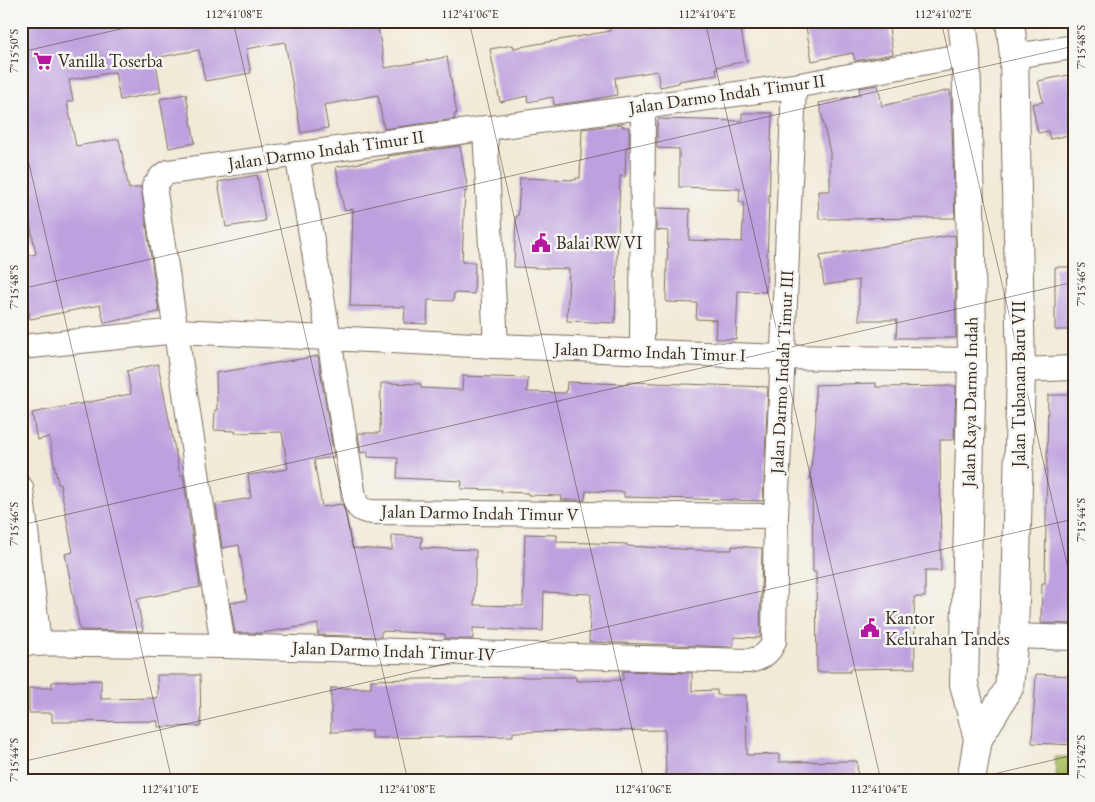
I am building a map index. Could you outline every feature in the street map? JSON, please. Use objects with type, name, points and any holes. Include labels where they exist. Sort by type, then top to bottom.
[{"type":"street","name":"Jalan Raya Darmo Indah","points":[[962,21],[966,55],[972,360],[964,684],[978,739],[971,781]]},
{"type":"street","name":"Jalan Tubanan Baru VII","points":[[978,739],[1009,688],[1014,636],[1022,370],[1014,56],[1010,21]]},
{"type":"street","points":[[1014,56],[1074,47]]},
{"type":"street","name":"Jalan Darmo Indah Timur II","points":[[223,646],[154,186],[156,186],[158,180],[169,172],[794,86],[966,55]]},
{"type":"street","name":"Jalan Darmo Indah Timur III","points":[[765,655],[772,648],[774,641],[776,516],[794,86]]},
{"type":"street","points":[[642,352],[643,106]]},
{"type":"street","points":[[485,128],[496,346]]},
{"type":"street","points":[[297,154],[330,338]]},
{"type":"street","name":"Jalan Darmo Indah Timur I","points":[[21,348],[176,331],[642,352],[783,357],[972,360]]},
{"type":"street","name":"Jalan Darmo Indah Timur V","points":[[330,338],[354,497],[358,508],[363,511],[776,516]]},
{"type":"street","points":[[1022,370],[1074,368]]},
{"type":"street","points":[[21,488],[30,644]]},
{"type":"street","points":[[1014,636],[1074,638]]},
{"type":"street","name":"Jalan Darmo Indah Timur IV","points":[[30,644],[223,646],[748,661],[756,660],[765,655]]},
{"type":"green space","points":[[1055,757],[1074,757],[1074,781],[1057,781]]},
{"type":"building","points":[[21,21],[377,21],[385,68],[447,57],[457,114],[454,114],[455,119],[384,129],[378,95],[324,105],[328,128],[301,133],[285,42],[246,49],[251,73],[205,81],[199,50],[155,58],[161,92],[120,100],[115,72],[69,80],[73,101],[67,102],[76,146],[119,139],[129,189],[141,187],[159,312],[104,323],[100,305],[30,319],[21,273],[21,257],[36,254],[21,177]]},
{"type":"building","points":[[608,21],[698,21],[699,28],[739,21],[747,61],[716,67],[717,75],[679,81],[679,83],[660,87],[657,71],[615,78],[617,95],[585,101],[554,105],[553,97],[528,102],[527,96],[500,102],[490,49],[513,45],[514,48],[610,31]]},
{"type":"building","points":[[805,21],[888,21],[893,54],[855,61],[853,53],[812,61]]},
{"type":"building","points":[[1074,74],[1074,134],[1050,139],[1048,131],[1038,133],[1032,104],[1043,102],[1038,81]]},
{"type":"building","points":[[878,85],[882,106],[950,90],[955,218],[819,219],[818,191],[830,191],[830,153],[819,103],[860,95],[859,88]]},
{"type":"building","points":[[186,94],[195,143],[169,148],[160,99]]},
{"type":"building","points":[[742,113],[772,113],[766,292],[738,291],[736,339],[715,339],[716,320],[696,319],[697,303],[666,302],[668,231],[656,230],[656,208],[690,209],[689,240],[742,242],[744,202],[739,202],[740,189],[679,187],[679,149],[657,148],[658,119],[742,121]]},
{"type":"building","points":[[622,124],[623,127],[629,127],[629,147],[626,147],[625,177],[620,176],[615,323],[567,321],[569,269],[514,267],[520,178],[576,180],[576,178],[580,178],[582,129]]},
{"type":"building","points":[[460,146],[468,191],[465,191],[462,262],[475,262],[474,294],[454,293],[453,301],[428,300],[427,324],[404,323],[405,307],[350,306],[353,209],[344,210],[336,167],[389,158],[388,156]]},
{"type":"building","points":[[257,175],[265,221],[226,227],[218,182]]},
{"type":"building","points":[[955,235],[956,338],[896,338],[897,320],[859,320],[859,280],[824,285],[820,256]]},
{"type":"building","points":[[1055,267],[1074,267],[1074,330],[1055,330]]},
{"type":"building","points":[[318,356],[334,457],[314,460],[322,507],[342,504],[346,512],[352,548],[392,550],[392,535],[422,537],[421,548],[476,550],[474,605],[523,606],[525,534],[557,535],[557,542],[627,544],[627,546],[699,550],[732,550],[732,546],[762,548],[760,638],[734,637],[733,647],[589,642],[591,594],[544,592],[543,631],[473,628],[473,639],[445,639],[445,634],[381,631],[381,637],[318,635],[318,624],[261,633],[235,633],[230,603],[247,600],[239,545],[222,548],[216,504],[251,498],[248,475],[288,469],[282,432],[235,433],[235,431],[214,430],[215,410],[217,410],[216,373]]},
{"type":"building","points":[[158,364],[180,475],[183,475],[200,587],[137,599],[143,631],[80,630],[65,554],[73,552],[60,484],[58,484],[49,437],[37,440],[32,413],[131,394],[127,371]]},
{"type":"building","points":[[463,376],[528,378],[527,392],[566,393],[567,382],[628,384],[628,382],[768,387],[763,501],[624,497],[624,492],[586,491],[585,500],[561,500],[562,496],[528,495],[528,493],[501,492],[502,490],[461,489],[462,481],[397,478],[398,458],[368,457],[368,451],[361,453],[358,433],[380,433],[381,383],[421,384],[421,388],[462,390]]},
{"type":"building","points":[[876,383],[876,387],[956,386],[954,440],[940,440],[941,571],[925,571],[925,597],[914,597],[915,668],[850,669],[850,672],[817,672],[816,572],[813,572],[812,478],[810,478],[816,420],[815,385]]},
{"type":"building","points":[[1048,395],[1074,395],[1074,624],[1041,623],[1042,583],[1045,583]]},
{"type":"building","points":[[623,671],[692,673],[692,691],[717,690],[717,695],[746,695],[747,755],[779,754],[779,762],[857,761],[858,781],[666,781],[665,730],[513,732],[513,736],[372,738],[371,731],[331,732],[331,688],[371,688],[371,680],[576,677],[576,681],[623,680]]},
{"type":"building","points":[[1036,674],[1074,676],[1074,745],[1032,743]]},
{"type":"building","points":[[157,675],[200,675],[201,726],[158,727],[158,721],[52,722],[52,713],[29,713],[29,688],[52,688],[52,682],[101,680],[101,699],[158,698]]},
{"type":"place","name":"Vanilla Toserba","points":[[43,61]]},
{"type":"place","name":"Balai RW VI","points":[[541,243]]},
{"type":"place","name":"Kantor Kelurahan Tandes","points":[[870,628]]}]
